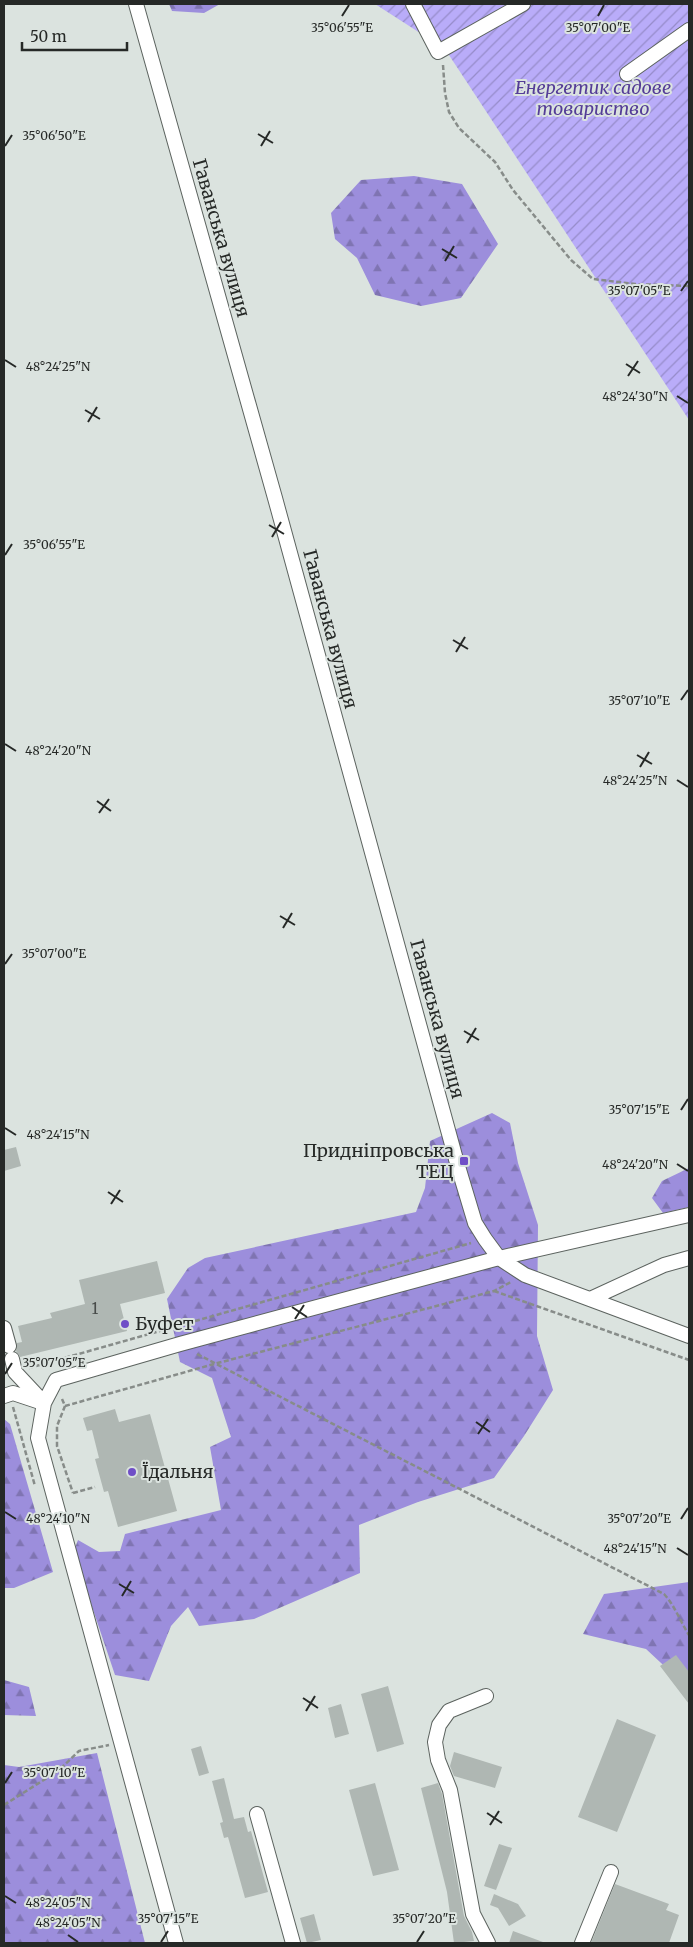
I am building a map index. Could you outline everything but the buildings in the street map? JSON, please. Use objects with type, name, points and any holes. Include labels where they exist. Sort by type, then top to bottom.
[{"type":"street","name":"Гаванська вулиця","points":[[136,4],[275,498],[457,1163],[475,1222],[484,1239],[499,1258],[525,1275],[689,1336]]},
{"type":"street","points":[[413,4],[438,52],[523,4]]},
{"type":"street","points":[[627,74],[689,30]]},
{"type":"street","points":[[176,1943],[53,1500],[38,1438],[44,1403],[56,1380],[180,1344],[499,1258],[689,1215]]},
{"type":"street","points":[[590,1299],[664,1265],[689,1258]]},
{"type":"street","points":[[4,1328],[12,1359],[44,1403]]},
{"type":"street","points":[[4,1396],[13,1393],[44,1403]]},
{"type":"street","points":[[486,1696],[449,1711],[439,1725],[435,1742],[438,1760],[450,1790],[473,1914],[488,1943]]},
{"type":"street","points":[[257,1814],[293,1943]]},
{"type":"street","points":[[582,1943],[611,1872]]},
{"type":"path","points":[[438,52],[444,69],[445,94],[449,112],[459,128],[495,162],[513,190],[571,260],[593,279],[635,284],[689,286]]},
{"type":"path","points":[[12,1359],[484,1239]]},
{"type":"path","points":[[65,1406],[214,1364],[494,1291],[525,1275]]},
{"type":"path","points":[[494,1291],[689,1360]]},
{"type":"path","points":[[180,1344],[214,1364],[664,1594],[689,1634]]},
{"type":"path","points":[[56,1380],[65,1406],[57,1426],[57,1446],[73,1493]]},
{"type":"path","points":[[53,1500],[95,1487]]},
{"type":"path","points":[[4,1805],[58,1771],[79,1751],[120,1743]]},
{"type":"green space","points":[[169,4],[220,4],[204,13],[172,11]]},
{"type":"green space","name":"Енергетик садове товариство","points":[[375,4],[689,4],[689,420],[445,49]]},
{"type":"green space","points":[[414,176],[462,184],[498,244],[461,298],[421,306],[375,295],[357,258],[335,239],[331,213],[361,180]]},
{"type":"green space","points":[[492,1113],[510,1123],[518,1163],[538,1225],[537,1336],[553,1390],[524,1436],[494,1478],[418,1502],[359,1525],[360,1573],[254,1619],[199,1626],[188,1607],[171,1626],[149,1681],[115,1675],[82,1577],[71,1558],[78,1540],[99,1552],[120,1551],[125,1534],[221,1510],[210,1447],[231,1437],[212,1378],[180,1362],[167,1299],[188,1268],[205,1258],[416,1212],[425,1188],[430,1141]]},
{"type":"green space","points":[[689,1168],[689,1207],[663,1213],[652,1198],[662,1181]]},
{"type":"green space","points":[[4,1419],[10,1424],[53,1572],[14,1588],[4,1588]]},
{"type":"green space","points":[[689,1582],[689,1689],[646,1649],[583,1634],[604,1594]]},
{"type":"green space","points":[[4,1680],[29,1687],[36,1716],[4,1715]]},
{"type":"green space","points":[[97,1753],[145,1943],[4,1943],[4,1765],[19,1767]]},
{"type":"place","name":"Придніпровська ТЕЦ","points":[[464,1161]]},
{"type":"place","name":"Буфет","points":[[125,1324]]},
{"type":"place","name":"Їдальня","points":[[132,1472]]}]
